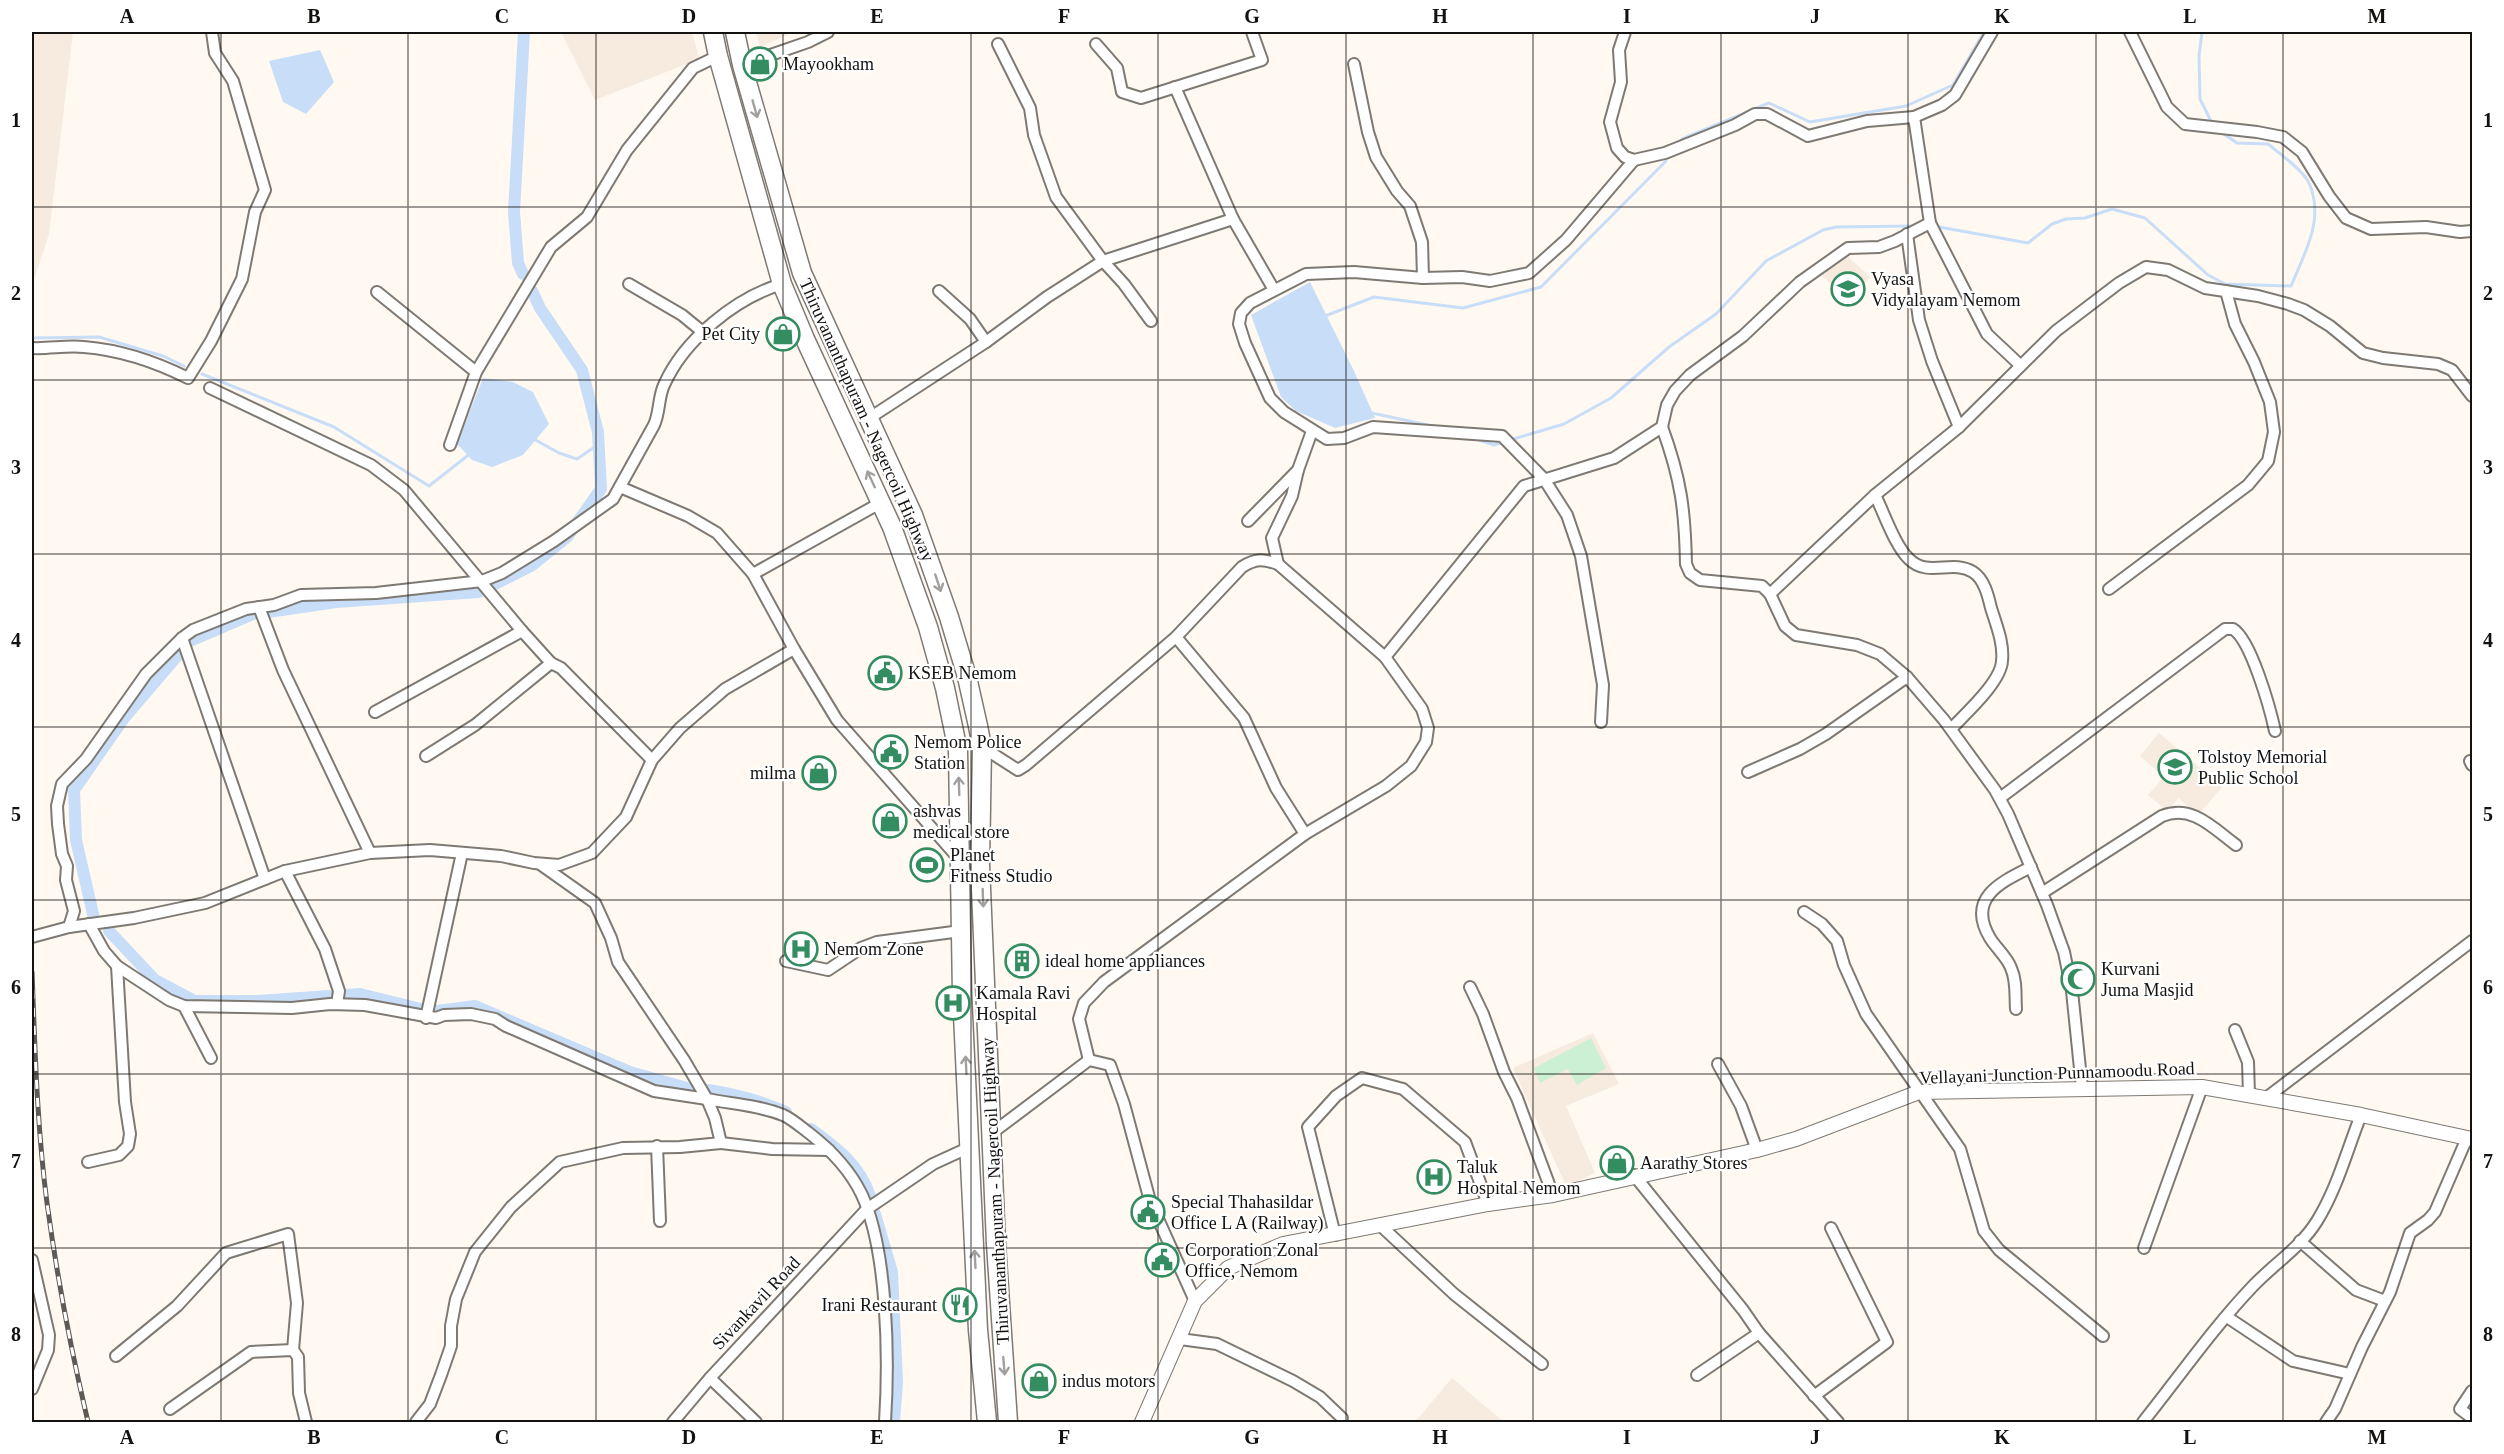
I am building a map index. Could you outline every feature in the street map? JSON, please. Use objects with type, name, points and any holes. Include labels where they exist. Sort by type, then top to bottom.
[{"type":"main road","name":"Thiruvananthapuram - Nagercoil Highway","points":[[714,32],[718,56],[782,284],[805,339],[882,502],[928,627],[953,720],[958,750],[961,931],[978,1330],[987,1422]]},
{"type":"main road","name":"Thiruvananthapuram - Nagercoil Highway","points":[[735,32],[742,64],[802,273],[913,515],[934,571],[967,677],[982,747],[980,865],[1001,1326],[1008,1422]]},
{"type":"main road","points":[[961,862],[980,865]]},
{"type":"street","points":[[32,348],[82,346],[128,353],[158,363],[188,378],[211,341],[242,279],[255,212],[265,190],[232,81],[215,53],[212,32]]},
{"type":"street","points":[[742,64],[808,42],[828,32]]},
{"type":"street","points":[[1096,44],[1117,68],[1122,92],[1141,98],[1262,60],[1252,32]]},
{"type":"street","points":[[1625,32],[1618,50],[1621,82],[1610,122],[1617,148],[1625,157],[1634,160]]},
{"type":"street","points":[[1601,722],[1603,685],[1581,556],[1567,515],[1544,479],[1502,436],[1373,427],[1344,438],[1327,439],[1312,431],[1284,412],[1270,398],[1245,343],[1239,324],[1241,313],[1250,303],[1306,274],[1354,272],[1423,278],[1462,277],[1490,281],[1528,273],[1566,240],[1634,160],[1686,145],[1735,125],[1755,114],[1767,114],[1808,136],[1867,120],[1914,117],[1942,105],[1955,95],[1992,32]]},
{"type":"street","points":[[2130,32],[2167,107],[2185,124],[2257,132],[2283,138],[2302,152],[2346,218],[2371,229],[2426,227],[2460,232],[2472,231]]},
{"type":"street","points":[[998,44],[1030,108],[1034,135],[1056,197],[1151,321]]},
{"type":"street","points":[[450,445],[476,372],[551,247],[587,217],[627,150],[693,68],[718,56]]},
{"type":"street","points":[[1354,63],[1368,132],[1376,157],[1397,191],[1410,206],[1422,242],[1423,278]]},
{"type":"street","points":[[1175,87],[1233,219],[1274,290]]},
{"type":"street","points":[[1914,117],[1929,223],[1987,334],[2020,365]]},
{"type":"street","points":[[868,419],[986,342],[1047,297],[1103,261],[1233,219]]},
{"type":"street","points":[[1929,223],[1879,246],[1848,248],[1800,282],[1743,336],[1690,375],[1675,391],[1668,405],[1662,427],[1676,467],[1683,498],[1686,564],[1690,573],[1700,580],[1762,586],[1770,594],[1785,626],[1796,635],[1857,645],[1880,654],[1906,677],[1951,729],[2000,798],[2042,893],[2064,952],[2072,991],[2082,1088]]},
{"type":"street","points":[[1907,234],[1919,320],[1932,361],[1959,427]]},
{"type":"street","points":[[1770,594],[1875,495],[1959,427],[2020,365],[2065,324],[2120,283],[2146,267],[2168,270],[2205,288],[2258,296],[2304,310],[2330,326],[2363,352],[2383,358],[2438,364],[2452,370],[2472,396]]},
{"type":"street","points":[[629,284],[682,315],[704,333]]},
{"type":"street","points":[[69,927],[74,911],[66,880],[67,866],[62,854],[57,806],[62,784],[86,759],[146,674],[182,639],[193,630],[212,621],[246,609],[274,605],[301,595],[376,593],[482,581],[502,573],[554,541],[613,499],[631,470],[659,415],[662,389],[668,375],[684,351],[732,308],[782,284]]},
{"type":"street","points":[[939,291],[970,319],[986,342]]},
{"type":"street","points":[[2109,589],[2248,485],[2268,461],[2274,432],[2270,402],[2235,324],[2226,291]]},
{"type":"street","points":[[377,292],[476,372]]},
{"type":"street","points":[[210,388],[371,465],[405,490],[551,663],[561,668],[652,760]]},
{"type":"street","points":[[1385,657],[1524,486],[1614,458],[1662,427]]},
{"type":"street","points":[[1278,564],[1272,538],[1292,496],[1298,470],[1312,431]]},
{"type":"street","points":[[1248,521],[1298,470]]},
{"type":"street","points":[[620,487],[688,516],[717,533],[753,574],[794,649],[837,720],[961,862]]},
{"type":"street","points":[[1875,495],[1908,559],[1920,568],[1930,570],[1961,567],[1974,572],[1984,584],[2001,642],[2003,663],[1993,682],[1951,729]]},
{"type":"street","points":[[753,574],[882,502]]},
{"type":"street","points":[[982,747],[1018,770],[1176,637],[1242,567],[1254,560],[1265,559],[1278,564],[1385,657],[1422,709],[1428,728],[1426,742],[1411,766],[1386,786],[1305,834],[1104,982],[1084,1003],[1079,1019],[1089,1060]]},
{"type":"street","points":[[259,607],[283,670],[370,853]]},
{"type":"street","points":[[2000,798],[2225,629],[2232,629],[2245,640],[2276,731]]},
{"type":"street","points":[[375,712],[522,631]]},
{"type":"street","points":[[1176,637],[1244,718],[1276,788],[1305,834]]},
{"type":"street","points":[[182,639],[265,879]]},
{"type":"street","points":[[34,936],[69,927],[134,918],[204,903],[285,871],[370,853],[430,850],[501,856],[540,864],[559,865],[592,853],[626,817],[652,760],[680,728],[725,689],[794,649]]},
{"type":"street","points":[[426,756],[475,725],[551,663]]},
{"type":"street","points":[[1748,772],[1800,749],[1826,734],[1906,677]]},
{"type":"street","points":[[2042,893],[2162,816],[2172,812],[2193,814],[2236,845]]},
{"type":"street","points":[[426,1018],[462,853]]},
{"type":"street","points":[[540,864],[595,903],[611,938],[618,962],[679,1052],[706,1099],[715,1118],[720,1143]]},
{"type":"street","points":[[2016,1009],[2014,977],[2010,966],[1989,936],[1983,920],[1983,908],[1988,896],[1996,886],[2031,867]]},
{"type":"street","points":[[285,871],[325,949],[339,991],[337,1004]]},
{"type":"street","points":[[1804,912],[1822,924],[1837,940],[1844,965],[1866,1014],[1960,1149],[1984,1231],[2000,1250],[2103,1336]]},
{"type":"street","points":[[89,924],[104,951],[117,966],[162,996],[184,1006],[292,1008],[337,1004],[364,1005],[426,1018],[471,1014],[495,1019],[506,1026],[654,1090],[739,1103],[785,1116],[829,1150],[848,1170],[867,1209],[884,1289],[885,1422]]},
{"type":"street","points":[[786,961],[828,970],[861,948],[877,942],[961,931]]},
{"type":"street","points":[[2266,1098],[2472,940]]},
{"type":"street","points":[[88,1162],[119,1155],[128,1146],[130,1134],[125,1102],[117,966]]},
{"type":"street","points":[[1470,987],[1483,1014],[1504,1072],[1517,1098],[1553,1195]]},
{"type":"street","points":[[184,1006],[211,1058]]},
{"type":"street","points":[[2235,1029],[2248,1062],[2249,1095]]},
{"type":"street","points":[[992,1133],[1089,1060]]},
{"type":"street","points":[[1089,1060],[1110,1065],[1124,1104],[1150,1201],[1196,1301]]},
{"type":"street","points":[[1718,1064],[1741,1106],[1757,1150]]},
{"type":"street","points":[[1335,1235],[1308,1126],[1336,1095],[1362,1078],[1403,1089],[1465,1142],[1488,1204]]},
{"type":"street","points":[[2144,1248],[2202,1087]]},
{"type":"street","name":"Vellayani Junction Punnamoodu Road","points":[[1142,1422],[1196,1301],[1228,1268],[1283,1244],[1488,1204],[1553,1195],[1634,1175],[1757,1150],[1796,1139],[1919,1092],[2202,1087],[2361,1115],[2470,1138]]},
{"type":"street","points":[[2144,1422],[2253,1286],[2300,1241],[2316,1222],[2330,1197],[2361,1115]]},
{"type":"street","points":[[2326,1422],[2335,1408],[2385,1301],[2410,1233],[2435,1212],[2470,1138]]},
{"type":"street","points":[[416,1422],[430,1404],[451,1346],[451,1326],[460,1286],[475,1252],[511,1207],[560,1162],[623,1148],[680,1147],[720,1143],[772,1149],[829,1150]]},
{"type":"street","points":[[657,1146],[660,1221]]},
{"type":"street","name":"Sivankavil Road","points":[[673,1422],[710,1378],[867,1209],[933,1164],[970,1147]]},
{"type":"street","points":[[1634,1175],[1759,1333],[1838,1422]]},
{"type":"street","points":[[1382,1226],[1454,1294],[1542,1364]]},
{"type":"street","points":[[1814,1396],[1887,1342],[1830,1228]]},
{"type":"street","points":[[116,1356],[177,1306],[226,1253],[288,1234],[297,1303],[293,1350],[298,1357],[299,1393],[306,1422]]},
{"type":"street","points":[[2300,1241],[2356,1290],[2385,1301]]},
{"type":"street","points":[[32,1260],[49,1335],[48,1350],[32,1389]]},
{"type":"street","points":[[2227,1317],[2293,1361],[2350,1374]]},
{"type":"street","points":[[1697,1375],[1759,1333]]},
{"type":"street","points":[[1180,1339],[1216,1344],[1293,1381],[1320,1397],[1342,1418]]},
{"type":"street","points":[[170,1409],[251,1352],[293,1350]]},
{"type":"street","points":[[710,1378],[756,1422]]},
{"type":"street","points":[[2472,1391],[2460,1409],[2472,1418]]},
{"type":"shaded area","points":[[32,32],[73,32],[49,234],[32,286]]},
{"type":"shaded area","points":[[561,32],[692,32],[699,59],[595,100]]},
{"type":"shaded area","points":[[756,32],[794,32],[760,47]]},
{"type":"shaded area","name":"Vyasa Vidyalayam Nemom","points":[[1845,254],[1870,277],[1850,301],[1822,276]]},
{"type":"shaded area","name":"Tolstoy Memorial Public School","points":[[2159,733],[2222,787],[2198,815],[2179,798],[2167,811],[2148,795],[2164,777],[2140,756]]},
{"type":"shaded area","name":"Nemom Zone","points":[[802,937],[811,958],[796,956],[793,942]]},
{"type":"shaded area","points":[[1593,1033],[1619,1084],[1566,1106],[1595,1173],[1566,1186],[1513,1068]]},
{"type":"shaded area","points":[[1452,1378],[1504,1422],[1415,1422]]},
{"type":"green space","points":[[1591,1038],[1606,1068],[1577,1085],[1568,1069],[1540,1083],[1534,1068]]},
{"type":"water","points":[[320,50],[334,82],[306,114],[283,102],[269,61]]},
{"type":"water","points":[[1310,282],[1375,418],[1335,428],[1296,411],[1281,397],[1251,315]]},
{"type":"water","points":[[483,378],[513,382],[533,392],[549,424],[523,455],[492,467],[472,460],[457,444]]},
{"type":"waterway","points":[[523,274],[518,263],[514,212],[524,32]]},
{"type":"waterway","points":[[1682,139],[1769,103],[1810,122],[1906,106],[1953,85],[1984,32]]},
{"type":"waterway","points":[[2202,32],[2199,56],[2200,99],[2212,123]]},
{"type":"waterway","points":[[1939,227],[2028,243],[2052,224],[2066,219],[2085,218],[2112,209],[2145,218],[2208,275],[2225,284],[2291,286],[2307,248],[2314,222],[2315,210],[2309,183],[2297,168],[2268,144],[2237,143],[2221,132]]},
{"type":"waterway","points":[[1325,316],[1374,297],[1463,308],[1541,287],[1666,161]]},
{"type":"waterway","points":[[1510,440],[1564,424],[1611,398],[1669,347],[1716,314],[1766,261],[1823,230],[1836,227],[1914,226]]},
{"type":"waterway","points":[[495,584],[531,566],[567,537],[601,489],[598,432],[582,370],[540,308],[532,291]]},
{"type":"waterway","points":[[32,338],[99,337],[163,356],[184,366]]},
{"type":"waterway","points":[[202,374],[334,427],[429,486],[471,453]]},
{"type":"waterway","points":[[1372,413],[1432,426]]},
{"type":"waterway","points":[[532,438],[559,453],[577,459],[599,444]]},
{"type":"waterway","points":[[1476,439],[1494,445],[1504,442]]},
{"type":"waterway","points":[[268,612],[336,602],[479,592]]},
{"type":"waterway","points":[[190,641],[253,614]]},
{"type":"waterway","points":[[93,914],[76,840],[74,790],[124,718],[177,656]]},
{"type":"waterway","points":[[109,931],[155,980],[195,1001],[258,1001],[329,996]]},
{"type":"waterway","points":[[347,995],[360,994],[421,1009]]},
{"type":"waterway","points":[[437,1011],[475,1006],[630,1072],[687,1088]]},
{"type":"waterway","points":[[708,1090],[748,1098],[786,1112]]},
{"type":"waterway","points":[[811,1129],[854,1166],[870,1196]]},
{"type":"waterway","points":[[875,1214],[892,1272],[897,1382],[894,1422]]},
{"type":"railway","points":[[32,972],[35,1059],[47,1203],[65,1313],[88,1422]]},
{"type":"place","name":"Mayookham","points":[[760,64]]},
{"type":"place","name":"Vyasa Vidyalayam Nemom","points":[[1848,289]]},
{"type":"place","name":"Pet City","points":[[783,334]]},
{"type":"place","name":"KSEB Nemom","points":[[885,673]]},
{"type":"place","name":"Nemom Police Station","points":[[891,752]]},
{"type":"place","name":"Tolstoy Memorial Public School","points":[[2175,767]]},
{"type":"place","name":"milma","points":[[819,773]]},
{"type":"place","name":"ashvas medical store","points":[[890,821]]},
{"type":"place","name":"Planet Fitness Studio","points":[[927,865]]},
{"type":"place","name":"Nemom Zone","points":[[801,949]]},
{"type":"place","name":"ideal home appliances","points":[[1022,961]]},
{"type":"place","name":"Kurvani Juma Masjid","points":[[2078,979]]},
{"type":"place","name":"Kamala Ravi Hospital","points":[[953,1003]]},
{"type":"place","name":"Aarathy Stores","points":[[1617,1163]]},
{"type":"place","name":"Taluk Hospital Nemom","points":[[1434,1177]]},
{"type":"place","name":"Special Thahasildar Office L A (Railway)","points":[[1148,1212]]},
{"type":"place","name":"Corporation Zonal Office, Nemom","points":[[1162,1260]]},
{"type":"place","name":"Irani Restaurant","points":[[960,1305]]},
{"type":"place","name":"indus motors","points":[[1039,1381]]}]
